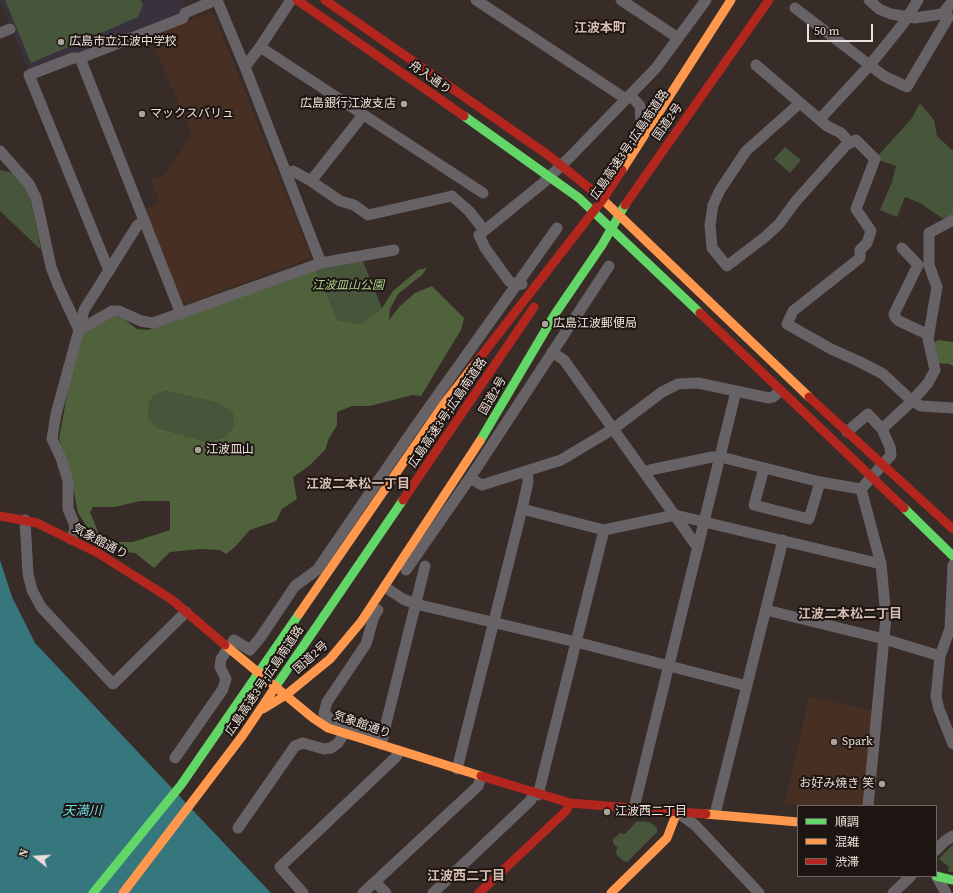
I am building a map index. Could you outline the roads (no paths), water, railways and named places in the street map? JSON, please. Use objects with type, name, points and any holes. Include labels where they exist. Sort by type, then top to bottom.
[{"type":"main road","name":"舟入通り","points":[[297,0],[549,175],[594,211],[953,556]]},
{"type":"main road","name":"舟入通り","points":[[325,0],[562,164],[602,199],[883,466],[953,529]]},
{"type":"main road","name":"国道2号","points":[[93,893],[181,785],[258,672],[357,521],[443,405],[594,211],[731,0]]},
{"type":"main road","name":"国道2号","points":[[236,728],[286,696],[330,659],[388,589],[487,430],[555,314],[602,245],[618,215],[769,0]]},
{"type":"main road","name":"広島高速3号;広島南道路","points":[[556,274],[727,24]]},
{"type":"main road","name":"広島高速3号;広島南道路","points":[[123,893],[165,840],[243,735],[539,301]]},
{"type":"main road","name":"気象館通り","points":[[0,516],[37,522],[122,566],[171,599],[286,696],[328,728],[344,734],[382,741],[398,751],[535,794],[570,803],[797,822]]},
{"type":"main road","name":"国道2号","points":[[195,764],[226,737]]},
{"type":"main road","points":[[479,893],[566,811],[570,803]]},
{"type":"main road","points":[[611,893],[667,838],[677,812]]},
{"type":"main road","points":[[937,876],[953,880]]},
{"type":"street","points":[[109,271],[29,75],[73,58],[80,58],[183,18],[186,13],[216,0],[245,66],[321,263]]},
{"type":"street","points":[[245,66],[260,47],[291,0]]},
{"type":"street","points":[[476,0],[640,106],[642,137]]},
{"type":"street","points":[[621,0],[678,38]]},
{"type":"street","points":[[539,282],[516,284],[508,281],[485,248],[479,235],[562,164],[628,97],[656,68],[706,0]]},
{"type":"street","points":[[869,0],[879,9],[891,14],[908,17],[942,14],[950,5]]},
{"type":"street","points":[[820,119],[869,66],[908,17],[918,0]]},
{"type":"street","points":[[795,8],[869,66],[895,83],[907,87],[948,18],[950,5]]},
{"type":"street","points":[[260,47],[483,193]]},
{"type":"street","points":[[80,58],[181,314]]},
{"type":"street","points":[[756,65],[800,103],[841,133],[850,143]]},
{"type":"street","points":[[800,103],[746,151],[720,190],[713,204],[710,226],[712,248],[728,266],[779,224],[796,201],[846,145],[856,140],[875,159],[856,209],[871,231],[867,243],[860,250],[860,258],[793,311],[787,324],[826,346],[883,374],[912,401],[921,406],[953,408]]},
{"type":"street","points":[[311,180],[363,115]]},
{"type":"street","points":[[2,157],[29,184],[36,198],[51,267],[80,330]]},
{"type":"street","points":[[287,173],[293,171],[311,180],[340,202],[354,205],[368,215],[452,196],[469,211],[484,230]]},
{"type":"street","points":[[71,539],[75,530],[74,523],[68,509],[68,481],[61,458],[52,439],[56,414],[80,330],[84,310],[137,226],[144,220]]},
{"type":"street","points":[[882,429],[912,401],[928,382],[935,370],[929,335],[938,288],[929,265],[929,233],[953,220]]},
{"type":"street","points":[[174,758],[223,689],[226,679],[220,667],[221,659],[228,647],[234,640],[250,650],[296,586],[317,570],[357,521],[516,284],[557,228]]},
{"type":"street","points":[[902,248],[918,265],[894,314],[899,321],[929,335]]},
{"type":"street","points":[[80,330],[112,311],[119,311],[141,321],[153,323],[321,263],[394,250]]},
{"type":"street","points":[[425,566],[382,741],[331,720],[324,713],[327,702],[366,644],[374,616],[388,589],[470,478],[609,266]]},
{"type":"street","points":[[555,314],[560,340]]},
{"type":"street","points":[[552,352],[564,360],[698,548]]},
{"type":"street","points":[[470,478],[482,485],[561,460],[613,429],[662,392],[678,384],[698,383],[769,398],[773,397],[780,391]]},
{"type":"street","points":[[634,808],[736,391]]},
{"type":"street","points":[[847,432],[868,414],[882,429],[890,447],[891,455],[883,466],[861,488]]},
{"type":"street","points":[[645,474],[650,470],[712,457],[721,457],[820,482],[861,488]]},
{"type":"street","points":[[764,468],[754,504],[808,519],[820,482]]},
{"type":"street","points":[[457,769],[522,509],[528,482],[527,471]]},
{"type":"street","points":[[861,488],[881,564],[886,617],[868,805]]},
{"type":"street","points":[[522,509],[604,530],[675,515],[881,564]]},
{"type":"street","points":[[25,520],[28,574],[32,590],[41,607],[112,684],[186,612]]},
{"type":"street","points":[[433,893],[531,800],[535,794],[576,642],[604,530]]},
{"type":"street","points":[[715,814],[783,540]]},
{"type":"street","points":[[953,565],[950,629],[940,656],[936,697],[938,709],[953,744]]},
{"type":"street","points":[[388,589],[403,599],[416,604],[670,665],[747,686]]},
{"type":"street","points":[[766,610],[884,639],[940,656]]},
{"type":"street","points":[[238,828],[295,746],[303,743],[324,749],[331,748],[338,743],[344,734]]},
{"type":"street","points":[[303,893],[280,867],[396,757],[398,751]]},
{"type":"street","points":[[363,893],[478,786],[482,777]]},
{"type":"street","points":[[677,812],[695,825],[759,893]]},
{"type":"street","points":[[937,849],[953,836]]},
{"type":"street","points":[[893,893],[911,877]]},
{"type":"street","points":[[937,877],[946,893]]},
{"type":"street","points":[[375,882],[386,893]]},
{"type":"water","name":"天満川","points":[[0,560],[12,597],[35,643],[271,893],[0,893]]},
{"type":"place","name":"広島市立江波中学校","points":[[61,42]]},
{"type":"place","name":"広島銀行江波支店","points":[[404,104]]},
{"type":"place","name":"マックスバリュ","points":[[142,114]]},
{"type":"place","name":"広島江波郵便局","points":[[545,324]]},
{"type":"place","name":"江波皿山","points":[[198,450]]},
{"type":"place","name":"Spark","points":[[834,742]]},
{"type":"place","name":"お好み焼き 笑","points":[[882,784]]},
{"type":"place","name":"江波西二丁目","points":[[607,812]]},
{"type":"district","name":"江波本町","points":[[600,29]]},
{"type":"district","name":"江波二本松一丁目","points":[[358,485]]},
{"type":"district","name":"江波二本松二丁目","points":[[850,615]]},
{"type":"district","name":"江波西二丁目","points":[[466,877]]},
{"type":"park label","name":"江波皿山公園","points":[[348,286]]}]
